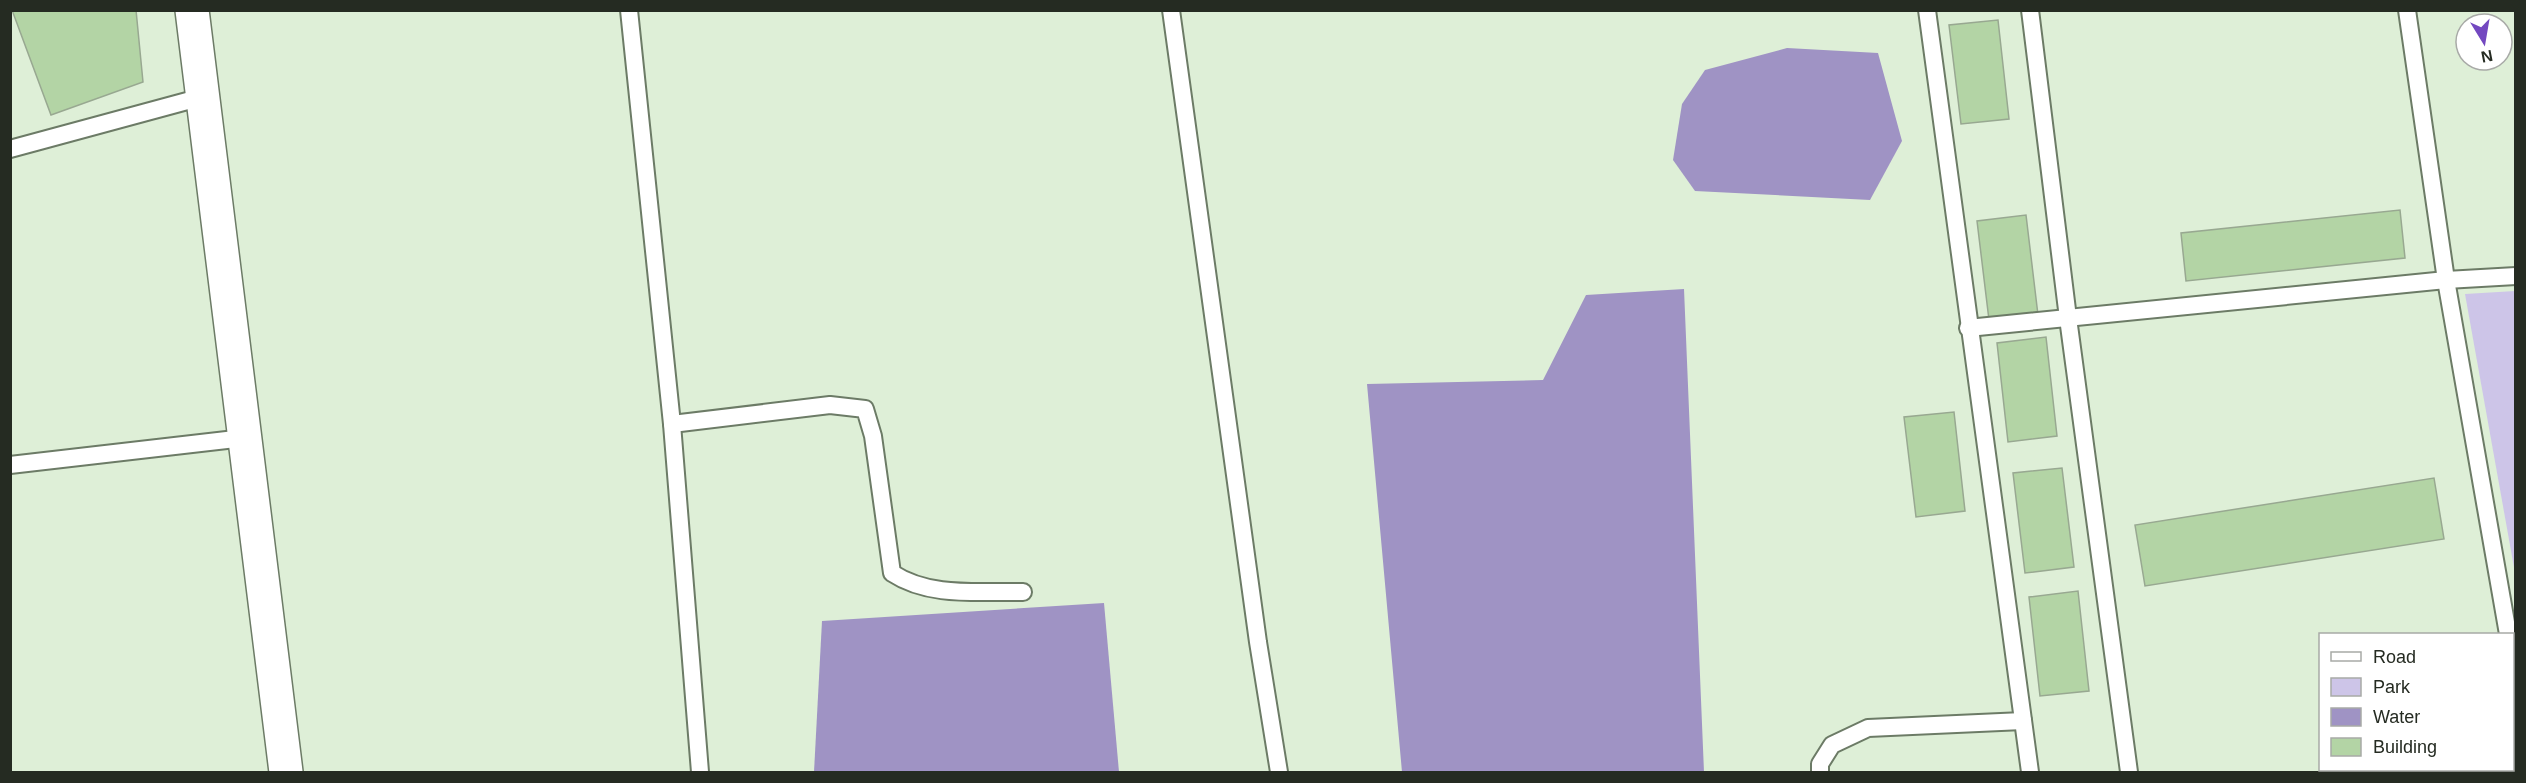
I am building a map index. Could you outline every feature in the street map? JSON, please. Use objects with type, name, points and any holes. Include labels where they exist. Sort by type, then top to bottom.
[{"type":"street","points":[[192,10],[286,772]]},
{"type":"lane","points":[[629,10],[672,424],[700,772]]},
{"type":"lane","points":[[1171,10],[1258,642],[1279,772]]},
{"type":"lane","points":[[1927,10],[1968,328],[2030,772]]},
{"type":"lane","points":[[2030,10],[2068,318],[2129,772]]},
{"type":"lane","points":[[2407,10],[2446,280],[2508,633]]},
{"type":"lane","points":[[10,149],[202,97]]},
{"type":"lane","points":[[1968,328],[2446,280],[2516,276]]},
{"type":"lane","points":[[672,424],[830,405],[865,410],[873,436],[892,573],[908,583],[945,591],[1023,592]]},
{"type":"lane","points":[[10,465],[244,438]]},
{"type":"lane","points":[[1820,772],[1820,764],[1832,745],[1868,728],[2023,721]]},
{"type":"green space","points":[[2516,291],[2515,573],[2465,294]]},
{"type":"water","points":[[1787,48],[1878,53],[1902,141],[1870,200],[1695,191],[1673,160],[1682,104],[1705,70]]},
{"type":"water","points":[[1684,289],[1704,772],[1402,772],[1367,384],[1543,380],[1586,295]]},
{"type":"water","points":[[1104,603],[1119,772],[814,772],[822,621]]},
{"type":"building","points":[[12,10],[136,10],[143,82],[51,115]]},
{"type":"building","points":[[1998,20],[2009,119],[1961,124],[1949,25]]},
{"type":"building","points":[[2400,210],[2405,258],[2186,281],[2181,233]]},
{"type":"building","points":[[2026,215],[2038,315],[1989,320],[1977,221]]},
{"type":"building","points":[[2046,337],[2057,436],[2008,442],[1997,343]]},
{"type":"building","points":[[1954,412],[1965,511],[1916,517],[1904,417]]},
{"type":"building","points":[[2062,468],[2074,567],[2025,573],[2013,473]]},
{"type":"building","points":[[2434,478],[2444,539],[2145,586],[2135,525]]},
{"type":"building","points":[[2078,591],[2089,691],[2040,696],[2029,597]]}]
